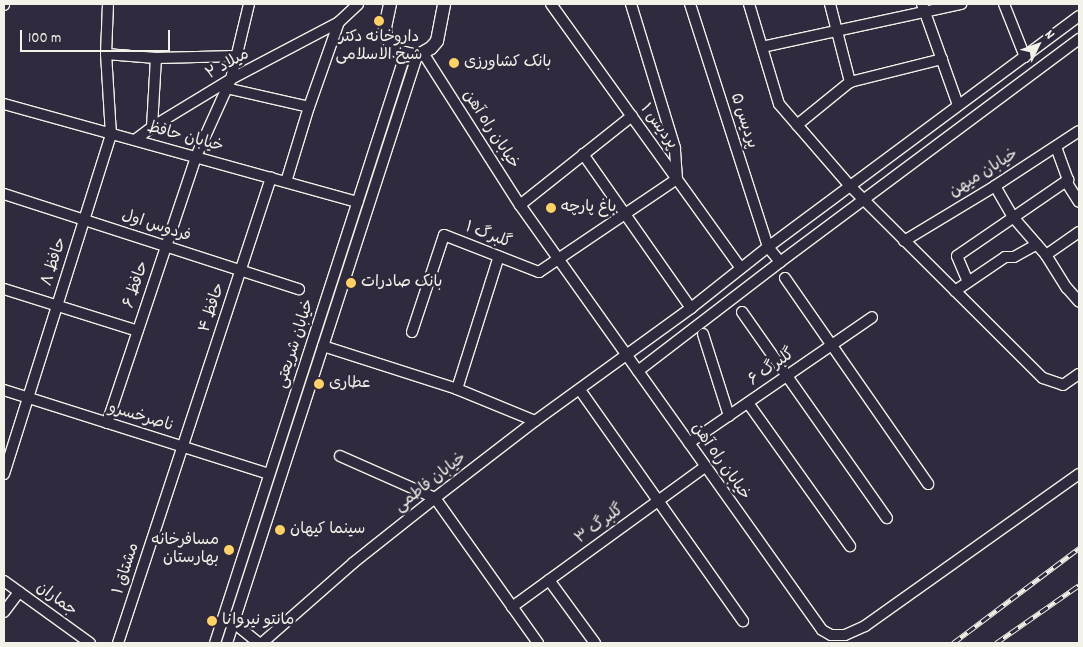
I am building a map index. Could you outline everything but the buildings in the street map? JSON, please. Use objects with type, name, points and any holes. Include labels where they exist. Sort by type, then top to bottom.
[{"type":"main road","points":[[390,4],[384,28],[386,37],[397,51],[415,55],[437,41],[446,6]]},
{"type":"street","points":[[108,4],[106,54],[111,135]]},
{"type":"street","name":"حافظ ۶","points":[[107,423],[197,155],[238,56],[249,4]]},
{"type":"street","points":[[286,182],[309,107],[339,22],[358,4]]},
{"type":"street","name":"پردیس ۱","points":[[552,4],[741,268]]},
{"type":"street","points":[[558,259],[677,179],[675,148],[631,4]]},
{"type":"street","name":"پردیس ۵","points":[[690,4],[768,247]]},
{"type":"street","points":[[748,4],[779,104],[850,186],[1043,378],[1063,385],[1079,374]]},
{"type":"street","points":[[830,4],[850,82]]},
{"type":"street","points":[[762,47],[837,31],[924,8],[961,4]]},
{"type":"street","points":[[1004,4],[1025,57]]},
{"type":"street","points":[[924,8],[958,105]]},
{"type":"street","name":"خیابان فاطمی","points":[[260,643],[353,564],[535,421],[627,356],[768,247],[1079,16]]},
{"type":"street","name":"میلاد ۲","points":[[135,140],[152,127],[228,83],[339,22]]},
{"type":"street","points":[[638,371],[780,262],[1079,39]]},
{"type":"street","points":[[106,54],[156,58],[238,56]]},
{"type":"street","name":"خیابان شریعتی","points":[[214,643],[358,202],[415,55]]},
{"type":"street","name":"خیابان شریعتی","points":[[227,643],[415,55]]},
{"type":"street","name":"خیابان راه آهن","points":[[415,55],[822,630],[831,635],[845,635],[865,626],[1079,474]]},
{"type":"street","points":[[152,127],[156,58]]},
{"type":"street","points":[[797,125],[850,82],[942,59]]},
{"type":"street","points":[[228,83],[309,107]]},
{"type":"street","name":"خیابان حافظ","points":[[4,104],[111,135],[197,155],[358,202]]},
{"type":"street","points":[[520,205],[632,116]]},
{"type":"street","name":"خیابان میهن","points":[[904,241],[995,186],[1079,131]]},
{"type":"street","name":"حافظ ۸","points":[[4,474],[111,135]]},
{"type":"street","points":[[1056,147],[1068,180],[1067,183],[1079,202]]},
{"type":"street","points":[[583,154],[691,308]]},
{"type":"street","name":"حافظ ۴","points":[[183,447],[271,178]]},
{"type":"street","points":[[968,282],[957,256],[1068,180]]},
{"type":"street","points":[[995,186],[1013,217],[1046,255],[1067,288],[1079,302]]},
{"type":"street","name":"فردوس اول","points":[[4,194],[299,290]]},
{"type":"street","points":[[1046,255],[1079,232]]},
{"type":"street","name":"گلبرگ ۱","points":[[412,332],[444,235],[539,272],[558,259]]},
{"type":"street","points":[[956,291],[1005,257],[1014,257],[1037,244]]},
{"type":"street","points":[[768,247],[780,262]]},
{"type":"street","points":[[457,388],[499,256]]},
{"type":"street","points":[[785,278],[928,484]]},
{"type":"street","points":[[4,289],[138,331]]},
{"type":"street","points":[[742,312],[887,518]]},
{"type":"street","name":"گلبرگ ۶","points":[[689,444],[872,317]]},
{"type":"street","points":[[703,334],[729,416]]},
{"type":"street","points":[[323,346],[457,388],[535,421]]},
{"type":"street","name":"ناصرخسرو","points":[[4,390],[269,474]]},
{"type":"street","points":[[580,390],[743,621]]},
{"type":"street","points":[[748,403],[850,546]]},
{"type":"street","name":"مشتاق ۱","points":[[118,643],[183,447]]},
{"type":"street","points":[[340,456],[435,498],[538,643]]},
{"type":"street","name":"گلبرگ ۳","points":[[512,607],[705,467]]},
{"type":"street","points":[[549,580],[595,643]]},
{"type":"street","name":"جماران","points":[[4,581],[88,643]]},
{"type":"street","points":[[4,612],[19,592]]},
{"type":"street","points":[[234,624],[260,643]]},
{"type":"railway","points":[[953,643],[1079,548]]},
{"type":"railway","points":[[996,643],[1079,585]]},
{"type":"place","name":"داروخانه دکتر شیخ الاسلامی","points":[[379,21]]},
{"type":"place","name":"بانک کشاورزی","points":[[454,63]]},
{"type":"place","name":"باغ پارچه","points":[[551,208]]},
{"type":"place","name":"بانک صادرات","points":[[351,283]]},
{"type":"place","name":"عطاری","points":[[319,384]]},
{"type":"place","name":"سینما کیهان","points":[[280,530]]},
{"type":"place","name":"مسافرخانه بهارستان","points":[[229,550]]},
{"type":"place","name":"مانتو نیروانا","points":[[212,621]]}]
